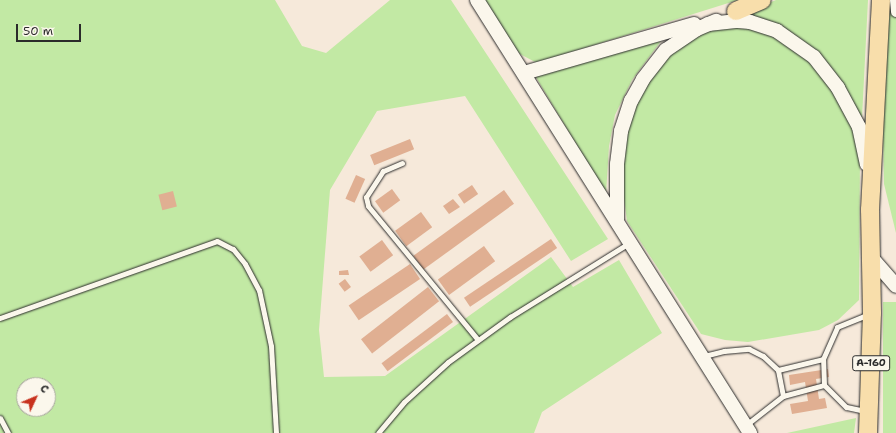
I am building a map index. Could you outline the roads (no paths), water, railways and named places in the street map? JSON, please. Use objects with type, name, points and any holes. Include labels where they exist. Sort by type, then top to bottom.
[{"type":"highway","points":[[736,11],[762,0]]},
{"type":"highway","name":"А-160","points":[[868,433],[872,312],[870,210],[881,0]]},
{"type":"main road","points":[[477,0],[748,430]]},
{"type":"main road","points":[[524,74],[736,11]]},
{"type":"main road","points":[[617,221],[617,164],[621,131],[631,100],[643,79],[666,50],[703,27],[736,11]]},
{"type":"main road","points":[[663,33],[738,21],[765,27],[803,47],[819,62],[838,88],[859,127],[865,147],[870,210]]},
{"type":"main road","points":[[870,257],[896,286]]},
{"type":"street","points":[[895,0],[896,12]]},
{"type":"lane","points":[[402,163],[383,171],[366,197],[368,206],[478,340]]},
{"type":"lane","points":[[0,318],[217,241],[237,254],[259,290],[271,346],[276,433]]},
{"type":"lane","points":[[378,433],[404,402],[448,362],[478,340],[629,242]]},
{"type":"lane","points":[[869,412],[846,407],[824,385],[823,359],[837,327],[872,312]]},
{"type":"lane","points":[[702,357],[724,350],[749,349],[763,356],[778,370],[783,396]]},
{"type":"lane","points":[[778,370],[823,359]]},
{"type":"lane","points":[[748,430],[783,396],[824,385]]},
{"type":"lane","points":[[0,418],[8,433]]}]
